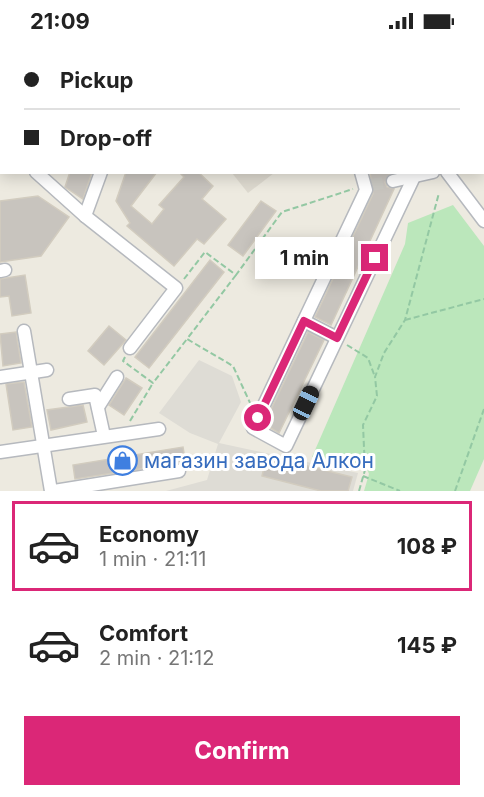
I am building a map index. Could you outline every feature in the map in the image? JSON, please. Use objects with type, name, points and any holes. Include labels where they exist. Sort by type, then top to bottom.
[{"type":"street","points":[[38,174],[85,216],[176,288],[130,348]]},
{"type":"street","points":[[85,216],[100,174]]},
{"type":"street","points":[[362,174],[368,185],[366,190],[253,428],[286,446],[410,176]]},
{"type":"street","points":[[449,174],[484,221]]},
{"type":"street","points":[[393,182],[410,176]]},
{"type":"street","points":[[304,321],[337,338]]},
{"type":"street","points":[[24,331],[52,491],[179,471]]},
{"type":"street","points":[[0,377],[46,370]]},
{"type":"street","points":[[98,407],[117,377]]},
{"type":"street","points":[[69,399],[95,394],[104,436]]},
{"type":"street","points":[[0,452],[159,429]]},
{"type":"path","points":[[123,434],[153,382],[282,212],[368,185]]},
{"type":"path","points":[[375,377],[384,353],[405,320],[439,194]]},
{"type":"path","points":[[176,288],[205,252],[236,275]]},
{"type":"path","points":[[405,320],[484,299]]},
{"type":"path","points":[[337,338],[368,358],[375,377],[377,396],[363,425],[363,476],[359,491]]},
{"type":"path","points":[[187,339],[233,366],[258,418]]},
{"type":"path","points":[[130,348],[123,361],[153,382]]},
{"type":"path","points":[[455,491],[484,409]]},
{"type":"path","points":[[363,476],[400,491]]},
{"type":"shaded area","points":[[233,174],[273,174],[248,193]]},
{"type":"shaded area","points":[[199,360],[232,376],[241,402],[219,443],[358,473],[353,491],[166,491],[207,480],[218,444],[190,433],[159,413]]},
{"type":"green space","points":[[453,205],[484,246],[484,459],[470,491],[364,491],[369,474],[366,466],[312,457],[405,244],[408,223]]},
{"type":"building","points":[[69,174],[91,174],[83,199],[65,187]]},
{"type":"building","points":[[125,174],[155,174],[131,206],[152,224],[164,209],[159,205],[184,177],[181,174],[200,174],[213,186],[202,199],[226,219],[204,244],[197,239],[174,266],[127,226],[130,223],[116,201]]},
{"type":"building","points":[[370,174],[390,174],[385,182],[387,187],[394,189],[331,325],[315,317],[373,194]]},
{"type":"building","points":[[38,196],[69,217],[41,256],[0,262],[0,201]]},
{"type":"building","points":[[261,201],[276,211],[243,256],[228,245]]},
{"type":"building","points":[[210,260],[224,272],[149,368],[135,357]]},
{"type":"building","points":[[25,275],[31,313],[12,316],[9,296],[0,297],[0,279]]},
{"type":"building","points":[[109,326],[126,340],[104,365],[88,351]]},
{"type":"building","points":[[16,332],[21,363],[3,366],[0,334]]},
{"type":"building","points":[[308,332],[324,340],[279,433],[264,424]]},
{"type":"building","points":[[126,378],[142,388],[124,415],[109,405]]},
{"type":"building","points":[[24,382],[32,427],[13,430],[6,384]]},
{"type":"building","points":[[83,405],[87,422],[51,430],[47,410]]},
{"type":"building","points":[[183,447],[186,465],[178,463],[75,479],[73,465]]},
{"type":"building","points":[[267,456],[352,477],[348,491],[321,491],[262,476]]},
{"type":"tunnel","points":[[371,185],[393,181]]},
{"type":"place","name":"магазин завода Алкон","points":[[123,460]]},
{"type":"route","points":[[258,418],[304,321],[337,338],[375,258]]}]
